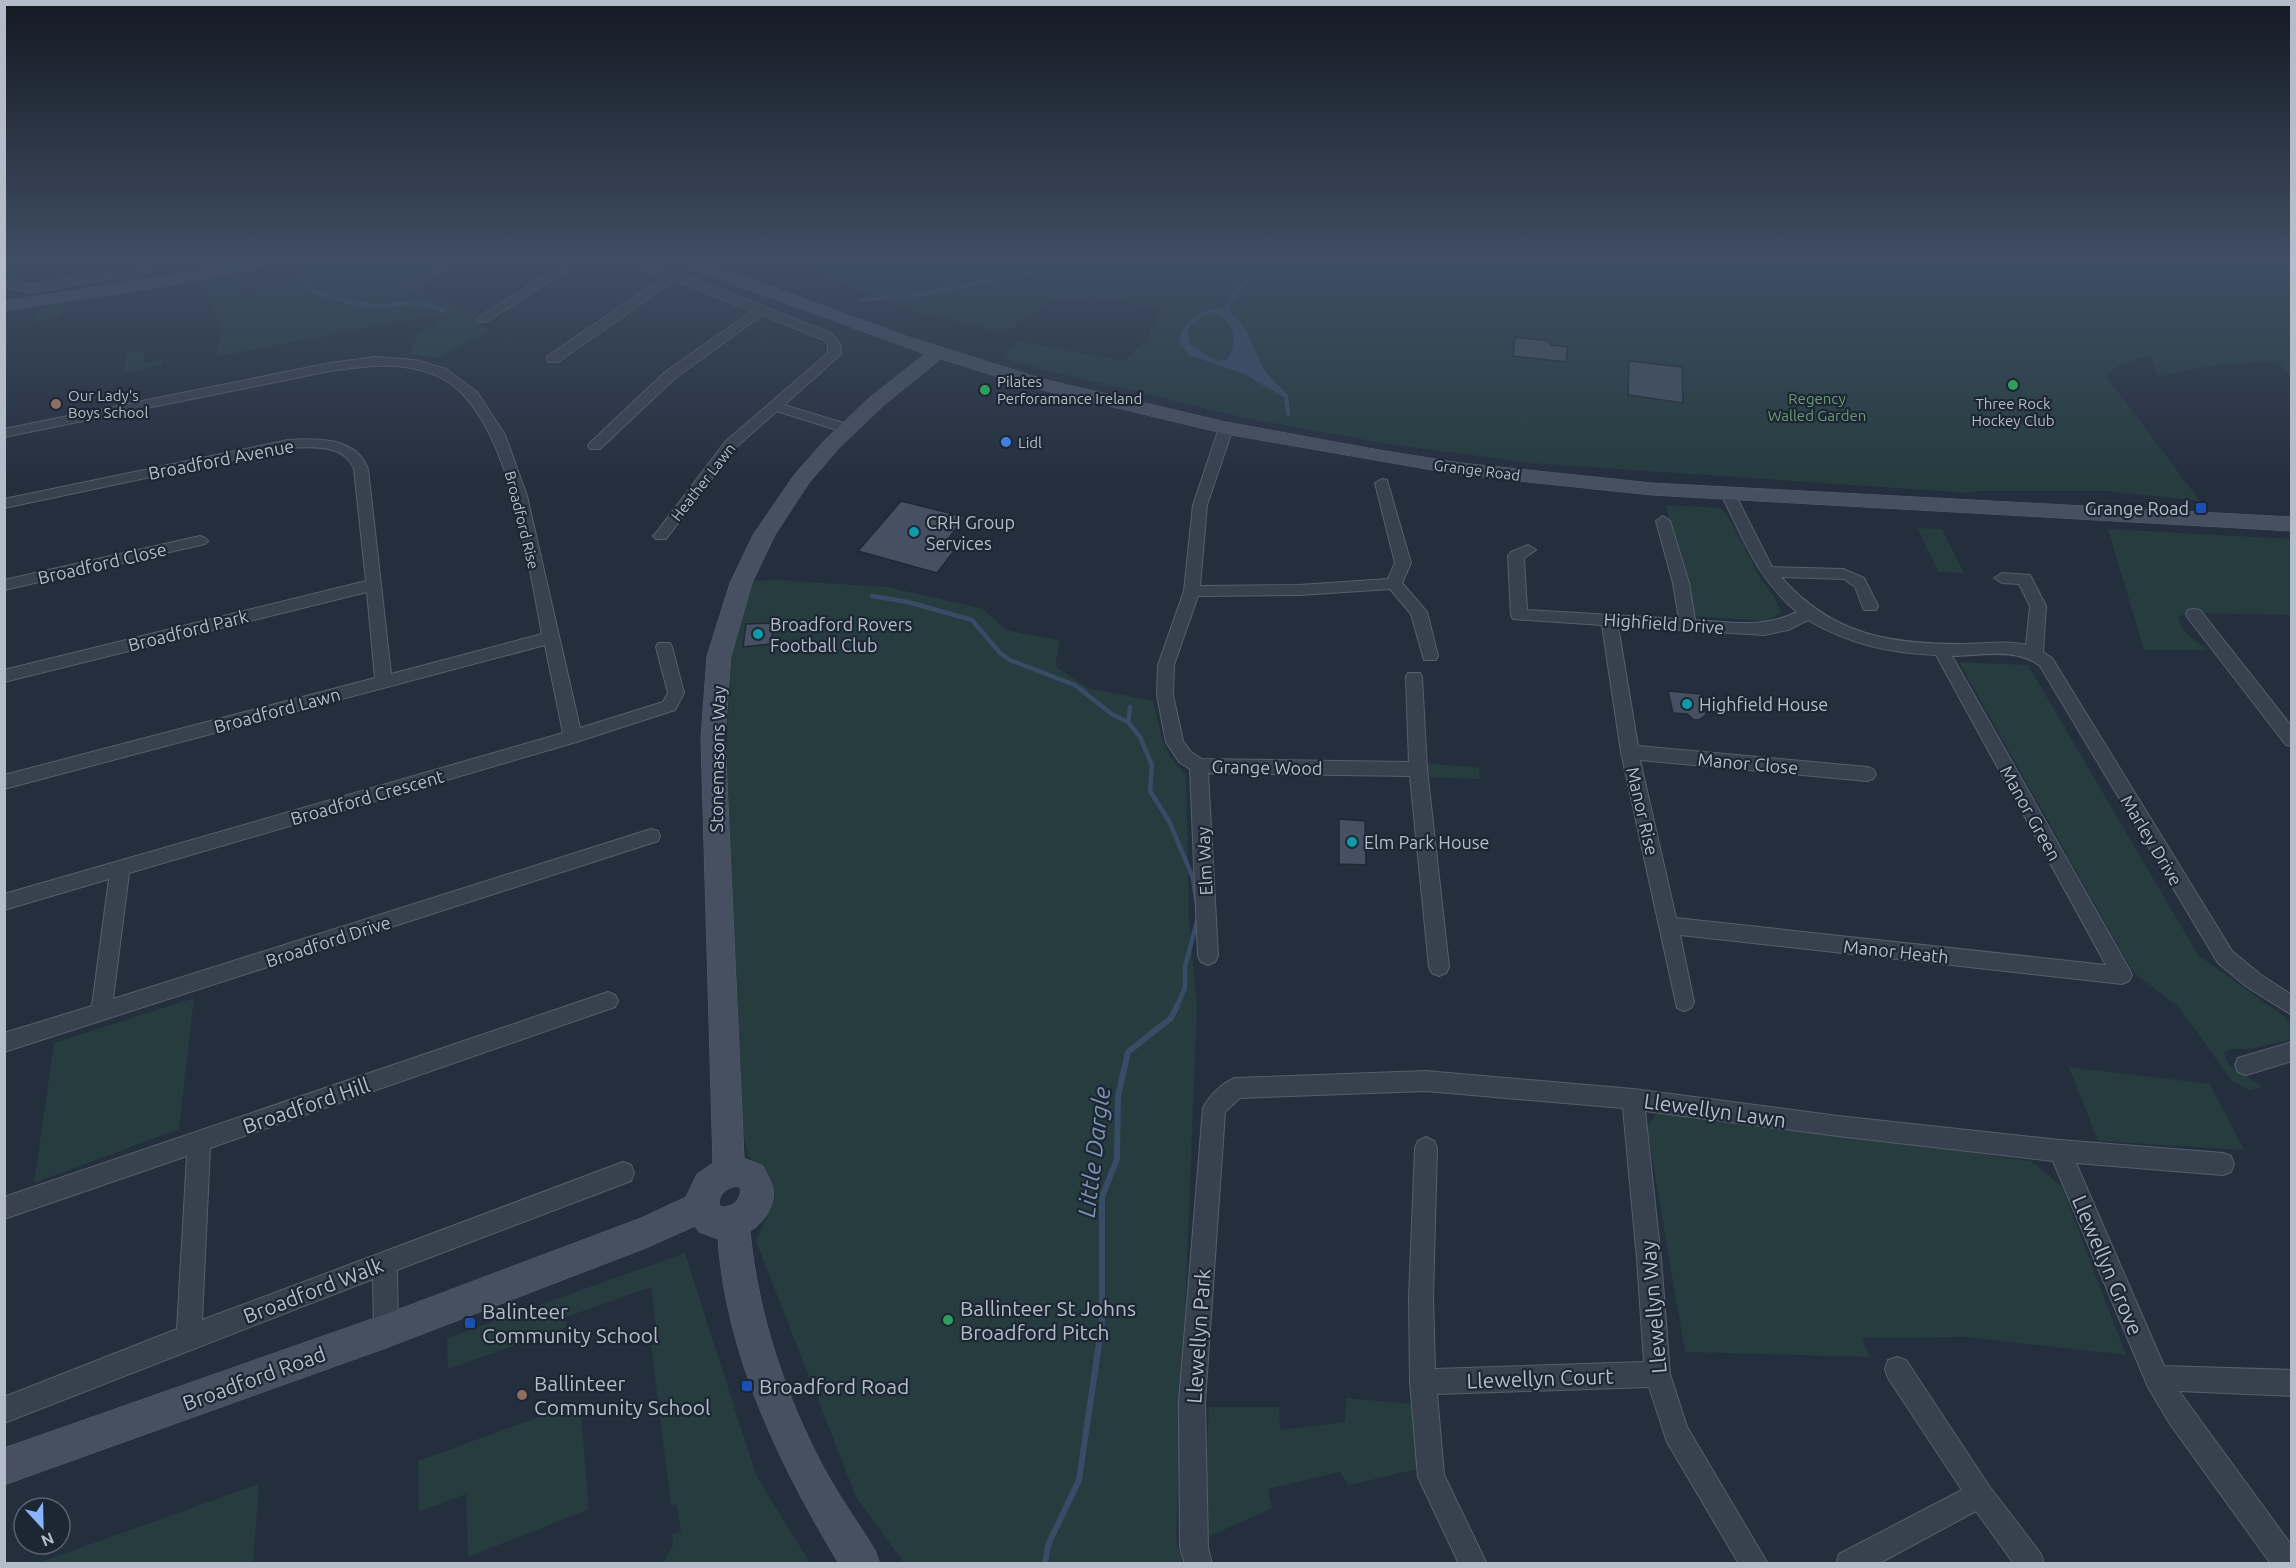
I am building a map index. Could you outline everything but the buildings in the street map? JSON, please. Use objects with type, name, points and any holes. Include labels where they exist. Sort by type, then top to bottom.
[{"type":"main road","name":"Grange Road","points":[[887,335],[937,353],[1081,395],[1226,428],[1461,469],[1588,483],[1728,494],[2292,524]]},
{"type":"main road","points":[[903,341],[913,359],[911,374],[949,368],[1037,392],[1060,396],[1081,395]]},
{"type":"main road","name":"Stonemasons Way","points":[[729,1172],[723,1071],[713,749],[719,656],[737,593],[764,535],[801,479],[848,429],[937,353]]},
{"type":"main road","points":[[729,1172],[745,1173],[756,1183],[757,1198],[748,1214],[733,1223],[716,1223],[705,1214],[702,1207],[706,1189],[720,1175],[729,1172]]},
{"type":"main road","name":"Broadford Road","points":[[4,1467],[386,1331],[646,1233],[702,1207]]},
{"type":"main road","points":[[733,1223],[734,1249],[740,1281],[770,1385],[801,1462],[861,1563]]},
{"type":"street","points":[[553,359],[587,335]]},
{"type":"street","points":[[595,446],[669,376],[726,335]]},
{"type":"street","name":"Heather Lawn","points":[[661,536],[730,445],[835,354],[834,344],[823,335]]},
{"type":"street","name":"Broadford Rise","points":[[4,433],[330,367],[376,361],[414,363],[441,372],[472,395],[498,435],[520,496],[549,638],[573,737]]},
{"type":"street","points":[[773,406],[848,429]]},
{"type":"street","name":"Grange Wood","points":[[1226,428],[1200,505],[1192,591],[1166,665],[1165,695],[1175,742],[1185,757],[1199,766],[1418,769]]},
{"type":"street","name":"Broadford Avenue","points":[[4,504],[246,451],[288,444],[321,443],[347,451],[359,464],[384,682]]},
{"type":"street","points":[[1382,483],[1403,563],[1394,584]]},
{"type":"street","points":[[1728,494],[1767,572],[1807,614],[1848,636],[1895,646],[1941,650],[2016,649],[2035,653],[2038,606],[2024,579],[2002,578]]},
{"type":"street","points":[[1663,521],[1681,583],[1688,625]]},
{"type":"street","name":"Broadford Close","points":[[4,585],[200,541]]},
{"type":"street","name":"Highfield Drive","points":[[1528,550],[1516,556],[1519,615],[1609,618],[1764,629],[1782,626],[1807,614]]},
{"type":"street","points":[[1767,572],[1854,576],[1862,583],[1870,606]]},
{"type":"street","points":[[1192,591],[1299,590],[1394,584]]},
{"type":"street","points":[[1394,584],[1419,612],[1430,656]]},
{"type":"street","name":"Broadford Park","points":[[4,676],[372,585]]},
{"type":"street","points":[[2194,614],[2292,740]]},
{"type":"street","name":"Manor Rise","points":[[1609,618],[1630,753],[1684,1002]]},
{"type":"street","name":"Broadford Lawn","points":[[4,782],[549,638]]},
{"type":"street","name":"Broadford Crescent","points":[[4,902],[573,737],[669,706],[676,693],[664,646]]},
{"type":"street","name":"Manor Green","points":[[1941,650],[2122,975]]},
{"type":"street","name":"Marley Drive","points":[[2035,653],[2046,662],[2225,957],[2254,981],[2292,1006]]},
{"type":"street","points":[[1414,677],[1418,769],[1439,967]]},
{"type":"street","name":"Manor Close","points":[[1630,753],[1867,774]]},
{"type":"street","name":"Elm Way","points":[[1199,766],[1208,956]]},
{"type":"street","name":"Broadford Drive","points":[[4,1043],[651,836]]},
{"type":"street","points":[[101,1013],[120,870]]},
{"type":"street","name":"Manor Heath","points":[[1669,926],[2122,975]]},
{"type":"street","name":"Broadford Hill","points":[[4,1208],[608,1001]]},
{"type":"street","points":[[2246,1065],[2292,1051]]},
{"type":"street","name":"Llewellyn Lawn","points":[[1214,1107],[1235,1088],[1426,1081],[1633,1099],[1838,1126],[2060,1151],[2223,1164]]},
{"type":"street","name":"Llewellyn Way","points":[[1633,1099],[1649,1259],[1656,1374],[1676,1432],[1755,1563]]},
{"type":"street","name":"Llewellyn Park","points":[[1199,1563],[1194,1548],[1192,1402],[1214,1107]]},
{"type":"street","points":[[189,1337],[197,1168],[201,1141]]},
{"type":"street","points":[[1426,1148],[1421,1297],[1423,1382],[1431,1477],[1474,1563]]},
{"type":"street","name":"Llewellyn Grove","points":[[2060,1151],[2157,1378],[2179,1415],[2288,1563]]},
{"type":"street","name":"Broadford Walk","points":[[4,1410],[189,1337],[623,1173]]},
{"type":"street","points":[[385,1263],[386,1331]]},
{"type":"street","points":[[1897,1369],[1980,1495],[2031,1563]]},
{"type":"street","name":"Llewellyn Court","points":[[1423,1382],[1656,1374]]},
{"type":"street","points":[[2157,1378],[2292,1383]]},
{"type":"street","points":[[1849,1563],[1980,1495]]},
{"type":"green space","points":[[221,335],[328,335],[215,357]]},
{"type":"green space","points":[[418,335],[481,335],[437,358],[409,354]]},
{"type":"green space","name":"Regency Walled Garden","points":[[1149,335],[2291,335],[2291,375],[2278,364],[2284,361],[2204,367],[2157,377],[2151,356],[2132,360],[2110,371],[2106,376],[2200,501],[2106,491],[1980,491],[1970,493],[1530,463],[1388,444],[1250,419],[1003,358],[1018,341],[1123,361],[1146,341]]},
{"type":"green space","points":[[144,350],[144,363],[162,360],[162,365],[124,374],[126,354]]},
{"type":"green space","points":[[1666,505],[1720,508],[1727,514],[1781,612],[1767,621],[1691,616]]},
{"type":"green space","points":[[1917,528],[1942,529],[1964,573],[1939,572]]},
{"type":"green space","points":[[2108,529],[2291,539],[2291,615],[2187,613],[2178,617],[2180,623],[2190,636],[2208,650],[2144,650]]},
{"type":"green space","points":[[777,580],[887,587],[981,608],[1007,630],[1060,641],[1055,666],[1087,688],[1153,701],[1167,750],[1171,758],[1186,774],[1189,922],[1197,1006],[1176,1540],[1183,1563],[904,1563],[856,1497],[756,1241],[771,1206],[771,1181],[748,1156],[739,1113],[726,748],[733,647],[752,581]]},
{"type":"green space","points":[[1959,662],[2028,665],[2198,955],[2285,1017],[2291,1025],[2290,1040],[2249,1049],[2231,1049],[2224,1053],[2229,1065],[2263,1087],[2249,1090],[2232,1081],[2178,1006],[2133,972]]},
{"type":"green space","points":[[1418,763],[1479,767],[1480,779],[1419,777]]},
{"type":"green space","points":[[194,998],[179,1129],[34,1183],[54,1043]]},
{"type":"green space","points":[[2069,1067],[2210,1084],[2244,1150],[2098,1141]]},
{"type":"green space","points":[[1660,1109],[2031,1161],[2062,1187],[2126,1355],[1965,1337],[1862,1338],[1869,1357],[1685,1352],[1647,1127]]},
{"type":"green space","points":[[685,1253],[756,1475],[810,1563],[663,1563],[673,1545],[672,1534],[681,1531],[677,1504],[671,1506],[651,1346],[658,1343],[651,1287],[566,1317],[566,1327],[448,1369],[447,1338]]},
{"type":"green space","points":[[1346,1398],[1412,1404],[1418,1469],[1349,1485],[1340,1472],[1268,1489],[1272,1508],[1210,1536],[1204,1519],[1209,1407],[1279,1407],[1280,1430],[1345,1422]]},
{"type":"green space","points":[[580,1402],[589,1509],[468,1557],[466,1494],[419,1512],[418,1461]]},
{"type":"green space","points":[[259,1484],[253,1563],[38,1563],[58,1556],[72,1556],[72,1551]]},
{"type":"water","points":[[1181,335],[1188,335],[1189,344],[1216,361],[1227,360],[1233,346],[1233,335],[1248,335],[1263,367],[1272,380],[1288,395],[1287,399],[1244,374],[1189,355],[1179,340]]},
{"type":"waterway","name":"Little Dargle","points":[[1286,396],[1288,414]]},
{"type":"waterway","points":[[872,596],[908,602],[972,620],[1000,653],[1010,660],[1075,685],[1113,715],[1128,722]]},
{"type":"waterway","name":"Little Dargle","points":[[1128,722],[1130,707]]},
{"type":"waterway","name":"Little Dargle","points":[[1128,722],[1140,737],[1152,765],[1150,791],[1169,821],[1193,878],[1196,900]]},
{"type":"waterway","name":"Little Dargle","points":[[1176,1008],[1185,988],[1185,967],[1198,917]]},
{"type":"waterway","name":"Little Dargle","points":[[1045,1564],[1048,1545],[1079,1480],[1102,1323],[1102,1197],[1117,1159],[1118,1096],[1128,1052],[1171,1018],[1176,1008]]},
{"type":"place","name":"Three Rock Hockey Club","points":[[2013,385]]},
{"type":"place","name":"Pilates Perforamance Ireland","points":[[985,390]]},
{"type":"place","name":"Our Lady's Boys School","points":[[56,404]]},
{"type":"place","name":"Lidl","points":[[1006,442]]},
{"type":"place","name":"Grange Road","points":[[2201,508]]},
{"type":"place","name":"CRH Group Services","points":[[914,532]]},
{"type":"place","name":"Broadford Rovers Football Club","points":[[758,634]]},
{"type":"place","name":"Highfield House","points":[[1687,704]]},
{"type":"place","name":"Elm Park House","points":[[1352,842]]},
{"type":"place","name":"Ballinteer St Johns Broadford Pitch","points":[[948,1320]]},
{"type":"place","name":"Balinteer Community School","points":[[470,1323]]},
{"type":"place","name":"Broadford Road","points":[[747,1386]]},
{"type":"place","name":"Ballinteer Community School","points":[[522,1395]]}]
